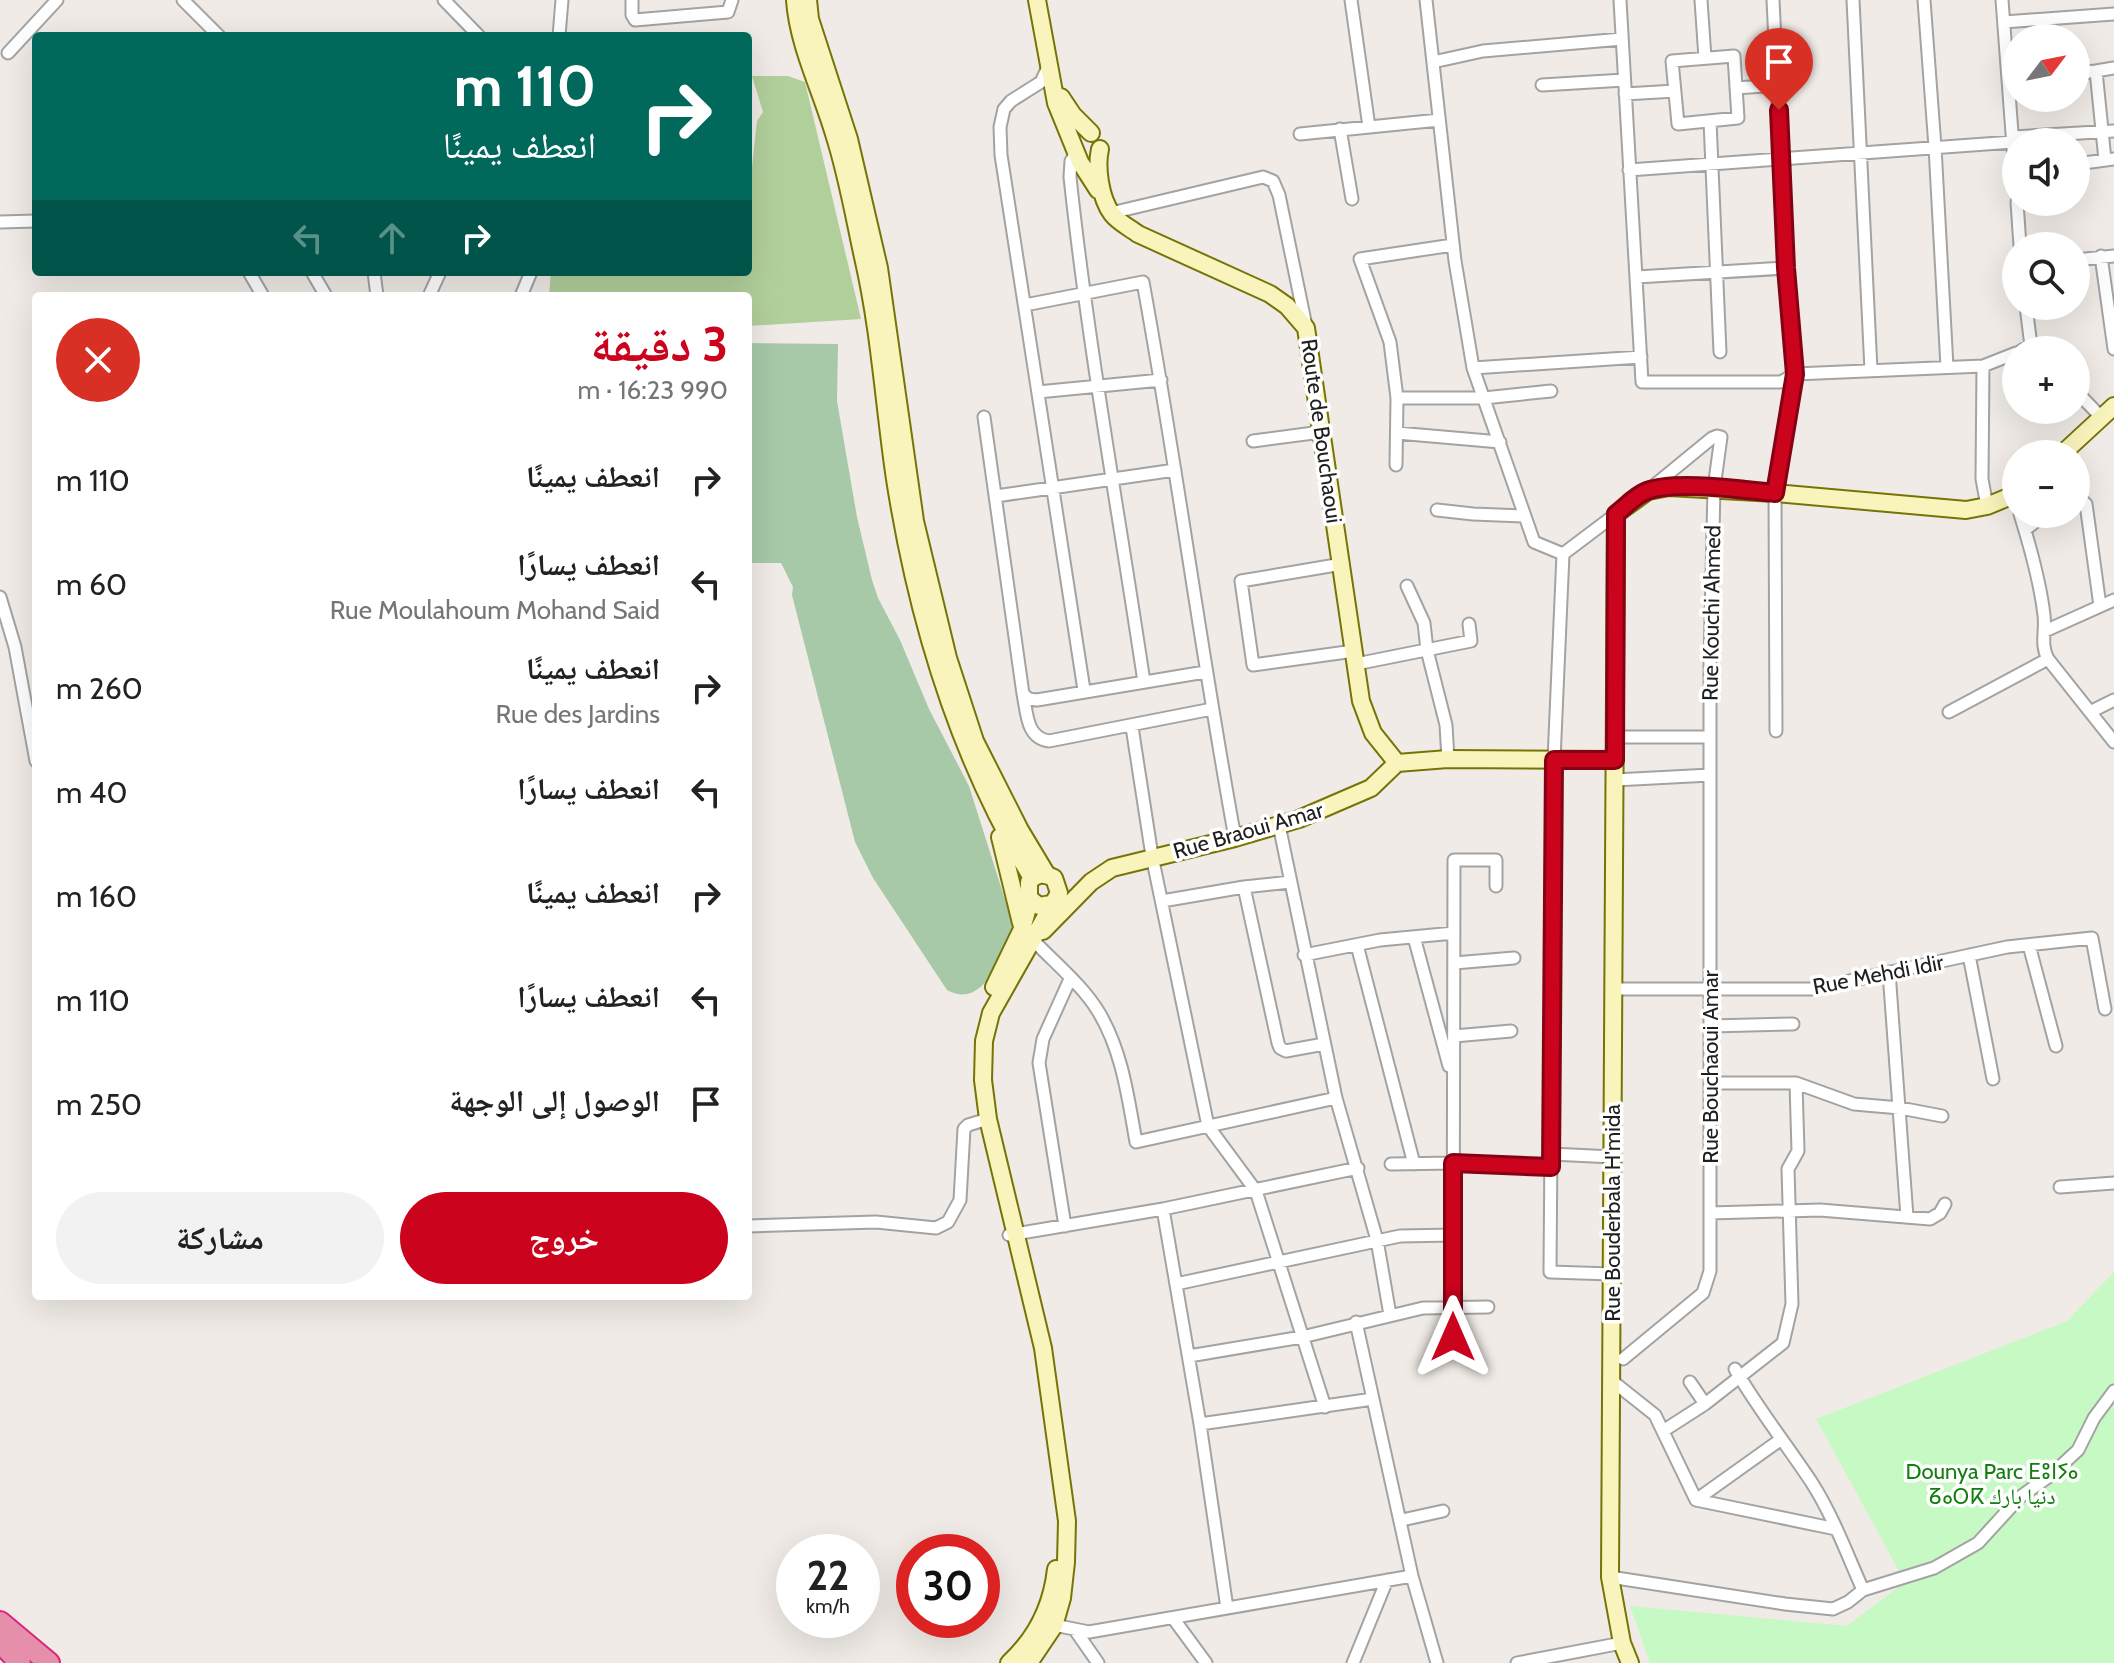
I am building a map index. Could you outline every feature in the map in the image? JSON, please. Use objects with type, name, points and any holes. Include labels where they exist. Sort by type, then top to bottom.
[{"type":"highway","points":[[0,1622],[49,1663]]},
{"type":"highway","points":[[0,1642],[20,1663]]},
{"type":"main road","points":[[795,0],[798,23],[835,137],[867,271],[878,332],[896,480],[912,568],[946,695],[984,790],[1004,853],[1022,929]]},
{"type":"main road","points":[[808,0],[810,19],[849,139],[876,254],[887,309],[915,521],[948,658],[975,741],[1042,876]]},
{"type":"main road","points":[[1037,0],[1056,103],[1080,162],[1109,208]]},
{"type":"main road","points":[[1049,66],[1065,103],[1098,138],[1100,149],[1097,160],[1109,208]]},
{"type":"main road","points":[[1091,133],[1078,138],[1077,151],[1082,157],[1091,158],[1100,149]]},
{"type":"main road","name":"Route de Bouchaoui","points":[[1109,208],[1138,234],[1270,294],[1287,306],[1306,328],[1361,701],[1373,733],[1397,763]]},
{"type":"main road","points":[[2077,440],[2108,412]]},
{"type":"main road","points":[[1616,514],[1648,491],[1669,487],[1714,488],[1966,510],[2002,502]]},
{"type":"main road","name":"Rue Bouderbala H'mida","points":[[1616,514],[1612,1274],[1615,1369],[1610,1577],[1622,1643],[1630,1663]]},
{"type":"main road","points":[[1397,763],[1448,759],[1615,760]]},
{"type":"main road","name":"Rue Braoui Amar","points":[[1051,904],[1112,868],[1299,819],[1371,788],[1397,763]]},
{"type":"main road","points":[[984,790],[1042,876],[1057,882],[1059,888],[991,1013],[984,1041],[985,1120]]},
{"type":"main road","points":[[1029,1663],[1062,1598],[1067,1521],[1043,1348],[1012,1234],[972,1056],[975,1031],[987,999],[1022,929],[1030,900],[1027,888],[1042,876],[1091,882]]},
{"type":"main road","points":[[1021,962],[1049,923],[1091,882]]},
{"type":"main road","points":[[1030,900],[1039,906],[1051,904]]},
{"type":"main road","points":[[1009,1663],[1048,1623]]},
{"type":"street","points":[[8,53],[57,0]]},
{"type":"street","points":[[183,0],[215,32]]},
{"type":"street","points":[[444,0],[475,32]]},
{"type":"street","points":[[559,32],[562,0]]},
{"type":"street","points":[[632,0],[635,20],[728,12],[732,0]]},
{"type":"street","points":[[1351,0],[1369,127]]},
{"type":"street","points":[[1426,0],[1453,245],[1473,368],[1534,542],[1563,554]]},
{"type":"street","points":[[1620,0],[1642,382],[1781,382],[1795,374],[1983,366],[2002,359]]},
{"type":"street","points":[[1701,0],[1705,58]]},
{"type":"street","points":[[1773,0],[1786,268],[1795,374],[1775,493],[1776,731]]},
{"type":"street","points":[[1853,0],[1871,370]]},
{"type":"street","points":[[1924,0],[1947,367]]},
{"type":"street","points":[[2002,0],[2004,22],[2114,14]]},
{"type":"street","points":[[1433,62],[1483,51],[1622,39]]},
{"type":"street","points":[[1734,56],[1736,88],[1738,118],[1678,124],[1672,61],[1734,56]]},
{"type":"street","points":[[1049,66],[1041,82],[1004,109],[1000,127],[1001,155],[1084,690]]},
{"type":"street","points":[[2090,72],[2114,68]]},
{"type":"street","points":[[2090,162],[2110,160],[2096,71]]},
{"type":"street","points":[[1542,85],[1624,80]]},
{"type":"street","points":[[1736,88],[1778,85]]},
{"type":"street","points":[[1625,94],[1675,91]]},
{"type":"street","points":[[1300,134],[1439,120]]},
{"type":"street","points":[[1710,121],[1720,352]]},
{"type":"street","points":[[1340,129],[1352,199]]},
{"type":"street","points":[[1629,170],[2002,141]]},
{"type":"street","points":[[1077,151],[1071,161],[1070,177],[1083,295],[1144,682]]},
{"type":"street","points":[[1109,208],[1263,177],[1273,181],[1279,195],[1306,328]]},
{"type":"street","points":[[0,222],[32,221]]},
{"type":"street","points":[[1396,465],[1397,398],[1390,342],[1360,259],[1453,245]]},
{"type":"street","points":[[2101,256],[2114,349]]},
{"type":"street","points":[[2090,258],[2114,256]]},
{"type":"street","points":[[1637,277],[1786,268]]},
{"type":"street","points":[[1025,305],[1143,282],[1205,672],[1235,838]]},
{"type":"street","points":[[1473,368],[1641,357]]},
{"type":"street","points":[[1983,366],[1982,479],[1987,506]]},
{"type":"street","points":[[1038,392],[1161,380]]},
{"type":"street","points":[[1397,398],[1484,398],[1551,391]]},
{"type":"street","points":[[2090,400],[2108,412]]},
{"type":"street","points":[[984,417],[1030,728],[1042,740],[1132,727],[1212,709]]},
{"type":"street","points":[[1253,441],[1321,432]]},
{"type":"street","points":[[1397,433],[1500,442]]},
{"type":"street","name":"Rue Kouchi Ahmed","points":[[1648,491],[1717,436],[1721,437],[1714,488],[1710,737]]},
{"type":"street","points":[[996,496],[1175,470]]},
{"type":"street","points":[[1437,510],[1523,516]]},
{"type":"street","points":[[1563,554],[1616,514]]},
{"type":"street","points":[[2028,528],[2025,530],[2045,631],[2042,645],[2048,659],[2114,742]]},
{"type":"street","points":[[2089,528],[2100,606]]},
{"type":"street","points":[[1563,554],[1554,760],[1550,1272],[1612,1274]]},
{"type":"street","points":[[1342,564],[1241,581],[1253,665],[1427,650],[1471,641],[1469,624]]},
{"type":"street","points":[[1407,586],[1424,623],[1427,650],[1446,725],[1448,759]]},
{"type":"street","points":[[0,597],[15,647],[32,739]]},
{"type":"street","points":[[2045,631],[2114,600]]},
{"type":"street","points":[[1949,712],[2048,659]]},
{"type":"street","points":[[1023,694],[1037,700],[1205,672]]},
{"type":"street","points":[[2090,712],[2114,700]]},
{"type":"street","points":[[1132,727],[1152,856],[1208,1126],[1256,1191],[1325,1407]]},
{"type":"street","points":[[1616,737],[1710,737]]},
{"type":"street","name":"Rue Bouchaoui Amar","points":[[1615,1369],[1703,1293],[1710,1271],[1710,737]]},
{"type":"street","points":[[1615,780],[1710,775]]},
{"type":"street","points":[[1279,825],[1336,1098],[1377,1240],[1390,1315]]},
{"type":"street","points":[[1453,1337],[1454,860],[1496,860],[1496,886]]},
{"type":"street","points":[[1162,901],[1290,882]]},
{"type":"street","points":[[1244,887],[1280,1048],[1286,1051],[1324,1044]]},
{"type":"street","points":[[1304,955],[1454,933]]},
{"type":"street","points":[[1414,937],[1453,1082]]},
{"type":"street","name":"Rue Mehdi Idir","points":[[1614,989],[1812,989],[1969,955],[2092,938],[2105,1009]]},
{"type":"street","points":[[1035,942],[1097,1009],[1113,1040],[1125,1082],[1136,1142],[1336,1098]]},
{"type":"street","points":[[1357,945],[1414,1164]]},
{"type":"street","points":[[2029,945],[2056,1046]]},
{"type":"street","points":[[1969,955],[1993,1079]]},
{"type":"street","points":[[1454,963],[1514,958]]},
{"type":"street","points":[[1889,972],[1907,1217]]},
{"type":"street","points":[[1065,1226],[1039,1063],[1043,1039],[1070,979]]},
{"type":"street","points":[[1710,1026],[1793,1024]]},
{"type":"street","points":[[1454,1036],[1511,1031]]},
{"type":"street","points":[[1710,1083],[1796,1083],[1854,1104],[1942,1116]]},
{"type":"street","points":[[1663,1431],[1705,1404],[1738,1373],[1783,1343],[1792,1296],[1788,1169],[1798,1151],[1796,1083]]},
{"type":"street","points":[[752,1226],[876,1222],[936,1228],[948,1222],[960,1200],[964,1129],[985,1120]]},
{"type":"street","points":[[1551,1154],[1613,1157]]},
{"type":"street","points":[[1391,1164],[1551,1167]]},
{"type":"street","points":[[1012,1234],[1163,1209],[1358,1168]]},
{"type":"street","points":[[2060,1187],[2114,1183]]},
{"type":"street","points":[[1710,1213],[1820,1210],[1930,1219],[1940,1213],[1945,1204]]},
{"type":"street","points":[[1163,1209],[1200,1424],[1227,1608]]},
{"type":"street","points":[[1176,1284],[1377,1240],[1400,1236],[1453,1235]]},
{"type":"street","points":[[1189,1356],[1302,1337],[1423,1308],[1488,1307]]},
{"type":"street","points":[[1356,1322],[1412,1576],[1437,1663]]},
{"type":"street","points":[[1615,1369],[1655,1415],[1696,1500]]},
{"type":"street","points":[[1738,1373],[1812,1484],[1863,1590]]},
{"type":"street","points":[[1690,1382],[1705,1404]]},
{"type":"street","points":[[1610,1577],[1833,1609],[1863,1590],[1934,1568],[1978,1543],[2020,1497],[2051,1475],[2078,1450],[2094,1418],[2114,1391]]},
{"type":"street","points":[[1200,1424],[1373,1399]]},
{"type":"street","points":[[1696,1500],[1780,1440]]},
{"type":"street","points":[[1696,1500],[1836,1529]]},
{"type":"street","points":[[1402,1520],[1443,1511]]},
{"type":"street","points":[[1048,1623],[1089,1632],[1412,1576]]},
{"type":"street","points":[[1353,1663],[1387,1580]]},
{"type":"street","points":[[1173,1618],[1206,1663]]},
{"type":"street","points":[[1075,1630],[1098,1663]]},
{"type":"street","points":[[1517,1663],[1622,1643]]},
{"type":"green space","points":[[752,76],[788,76],[805,82],[861,319],[752,326],[752,292],[549,292],[551,276],[752,276],[752,167],[757,121],[763,112]]},
{"type":"green space","points":[[752,343],[838,344],[837,401],[857,517],[872,580],[929,709],[969,786],[1014,928],[998,964],[982,986],[972,993],[960,994],[947,990],[873,878],[855,842],[792,595],[793,587],[781,563],[752,563]]},
{"type":"green space","name":"Dounya Parc ⴹⵓⵏⵢⴰ ⵒⴰⵔⴽ دنيا بارك","points":[[2114,1272],[2114,1663],[1650,1663],[1630,1606],[1847,1626],[1905,1582],[1816,1419],[2067,1321]]},
{"type":"route","points":[[1453,1337],[1453,1163],[1551,1167],[1554,760],[1615,760],[1616,514],[1640,495],[1669,487],[1775,493],[1795,374],[1786,268],[1779,110]]}]
